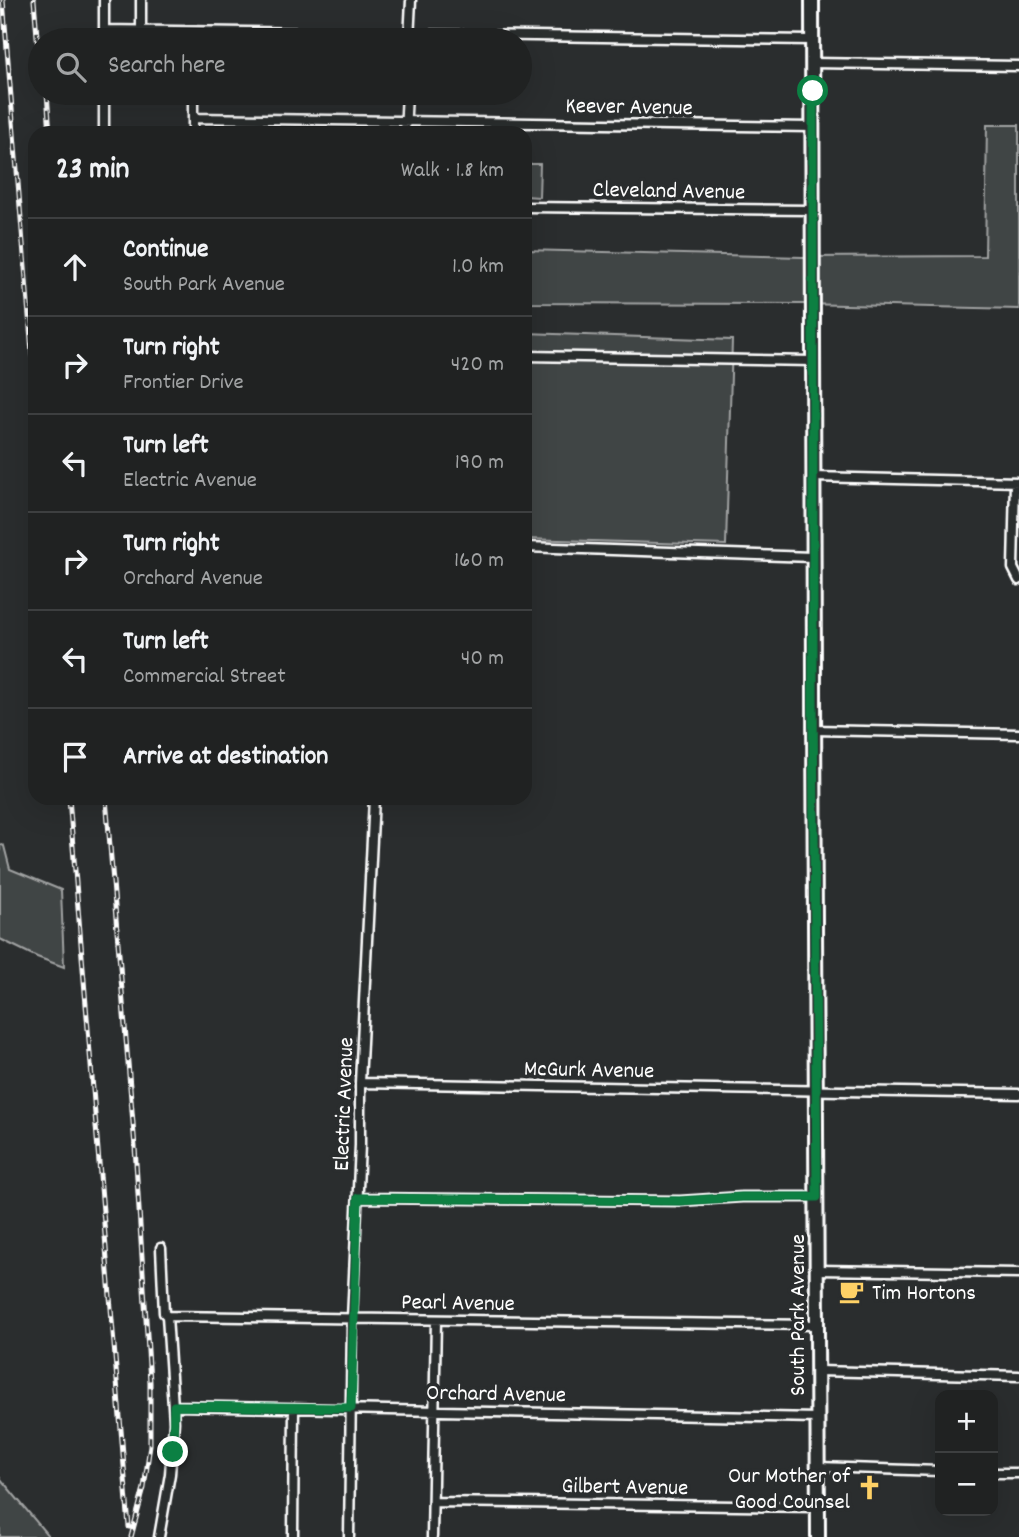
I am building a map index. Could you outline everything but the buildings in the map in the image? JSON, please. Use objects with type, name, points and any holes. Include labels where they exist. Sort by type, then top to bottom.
[{"type":"main road","name":"South Park Avenue","points":[[812,0],[812,557],[818,1537]]},
{"type":"street","points":[[104,0],[104,28]]},
{"type":"street","points":[[141,0],[141,28]]},
{"type":"street","points":[[409,28],[411,0]]},
{"type":"street","points":[[532,38],[812,40]]},
{"type":"street","points":[[812,63],[1019,66]]},
{"type":"street","points":[[104,105],[104,126]]},
{"type":"street","points":[[193,105],[193,126]]},
{"type":"street","points":[[406,126],[407,105]]},
{"type":"street","name":"Keever Avenue","points":[[193,118],[813,127]]},
{"type":"street","name":"Cleveland Avenue","points":[[532,206],[813,210]]},
{"type":"street","points":[[532,356],[813,361]]},
{"type":"street","points":[[813,477],[1017,482],[1013,568],[1019,580]]},
{"type":"street","points":[[532,547],[812,557]]},
{"type":"street","points":[[813,730],[1019,734]]},
{"type":"street","name":"Electric Avenue","points":[[349,1537],[352,1319],[374,805]]},
{"type":"street","name":"McGurk Avenue","points":[[360,1083],[1019,1094]]},
{"type":"street","points":[[358,1198],[680,1201],[742,1197],[817,1197]]},
{"type":"street","points":[[159,1537],[173,1452],[174,1406],[167,1316],[164,1313],[161,1248]]},
{"type":"street","points":[[817,1270],[1019,1273]]},
{"type":"street","name":"Pearl Avenue","points":[[167,1316],[817,1325]]},
{"type":"street","points":[[432,1537],[436,1320]]},
{"type":"street","points":[[818,1371],[1019,1376]]},
{"type":"street","name":"Orchard Avenue","points":[[174,1406],[818,1418]]},
{"type":"street","points":[[293,1537],[294,1408]]},
{"type":"street","points":[[818,1467],[935,1471]]},
{"type":"street","points":[[998,1473],[1019,1473]]},
{"type":"street","name":"Gilbert Avenue","points":[[433,1502],[818,1507]]},
{"type":"shaded area","points":[[987,125],[1019,125],[1019,309],[802,304],[532,303],[532,250],[802,257],[985,256]]},
{"type":"shaded area","points":[[532,164],[540,164],[539,197],[532,196]]},
{"type":"shaded area","points":[[532,333],[732,340],[726,545],[532,539]]},
{"type":"shaded area","points":[[0,844],[4,846],[10,869],[61,890],[64,967],[0,939]]},
{"type":"shaded area","points":[[0,1478],[49,1537],[0,1537]]},
{"type":"railway","points":[[3,0],[28,304]]},
{"type":"railway","points":[[34,0],[36,28]]},
{"type":"railway","points":[[48,105],[49,126]]},
{"type":"railway","points":[[70,805],[129,1527]]},
{"type":"railway","points":[[107,805],[135,1147],[150,1382],[150,1445],[144,1488],[131,1537]]},
{"type":"place","name":"Tim Hortons","points":[[852,1291]]},
{"type":"place","name":"Our Mother of Good Counsel","points":[[870,1487]]},
{"type":"route","points":[[173,1452],[174,1406],[351,1408],[358,1198],[680,1201],[742,1197],[817,1197],[813,699],[813,91]]}]
